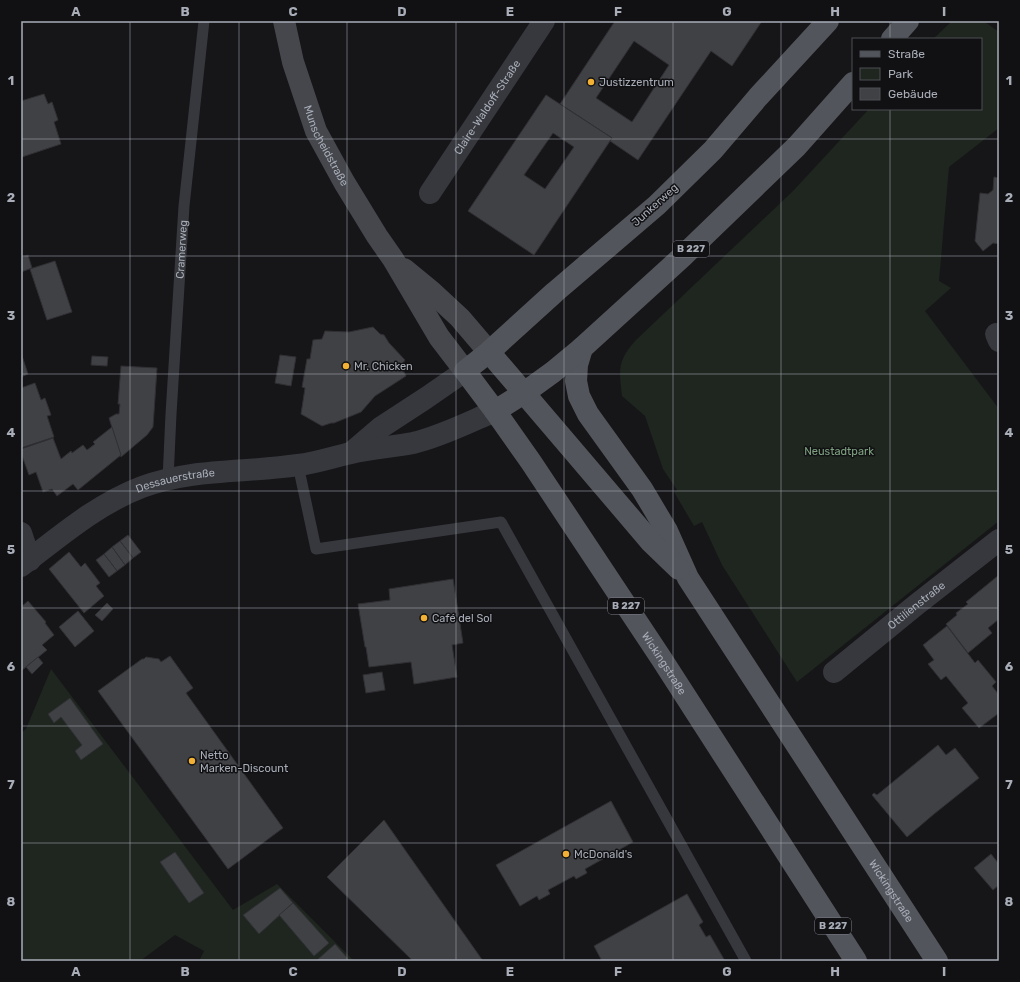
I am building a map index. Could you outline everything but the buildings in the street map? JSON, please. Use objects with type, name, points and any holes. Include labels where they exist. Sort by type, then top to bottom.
[{"type":"main road","name":"Munscheidstraße","points":[[284,21],[292,62],[316,131],[344,182],[393,259],[439,337],[465,371]]},
{"type":"main road","name":"Junkerweg","points":[[465,371],[489,352],[657,205],[713,150],[758,97],[828,21]]},
{"type":"main road","points":[[893,38],[908,21]]},
{"type":"main road","name":"B 227","points":[[582,348],[683,256],[797,146],[852,84]]},
{"type":"main road","name":"Munscheidstraße","points":[[393,259],[449,307],[489,352]]},
{"type":"main road","points":[[495,411],[524,393],[553,372],[582,348]]},
{"type":"main road","name":"Wickingstraße","points":[[582,348],[577,365],[576,381],[579,396],[588,414],[642,489],[667,531],[688,578],[937,961]]},
{"type":"main road","name":"Wickingstraße","points":[[489,352],[652,542],[688,578]]},
{"type":"main road","name":"Wickingstraße","points":[[465,371],[495,411],[661,658],[856,961]]},
{"type":"street","name":"Claire-Waldoff-Straße","points":[[430,193],[544,21]]},
{"type":"street","name":"Dessauerstraße","points":[[352,452],[380,428],[465,371]]},
{"type":"street","name":"Dessauerstraße","points":[[26,563],[85,518],[111,502],[141,487],[168,479],[226,471],[298,465],[325,460],[352,452],[415,442],[439,434],[495,411]]},
{"type":"street","points":[[21,533],[26,563]]},
{"type":"street","name":"Ottilienstraße","points":[[834,672],[999,540]]},
{"type":"lane","name":"Cramerweg","points":[[168,479],[170,420],[184,206],[204,21]]},
{"type":"lane","points":[[298,465],[316,549],[501,522],[746,961]]},
{"type":"green space","name":"Neustadtpark","points":[[952,21],[985,22],[999,32],[999,128],[949,167],[939,281],[951,288],[925,311],[999,409],[999,521],[797,682],[722,565],[702,522],[694,526],[674,492],[677,490],[663,469],[645,416],[622,396],[620,372],[622,360],[636,340],[793,191],[868,110],[982,110],[982,38],[934,38]]},
{"type":"green space","points":[[51,669],[233,910],[277,884],[354,961],[199,961],[204,951],[175,935],[140,961],[21,961],[21,733],[26,729]]},
{"type":"place","name":"Justizzentrum","points":[[591,82]]},
{"type":"place","name":"Mr. Chicken","points":[[346,366]]},
{"type":"place","name":"Café del Sol","points":[[424,618]]},
{"type":"place","name":"Netto Marken-Discount","points":[[192,761]]},
{"type":"place","name":"McDonald's","points":[[566,854]]}]
